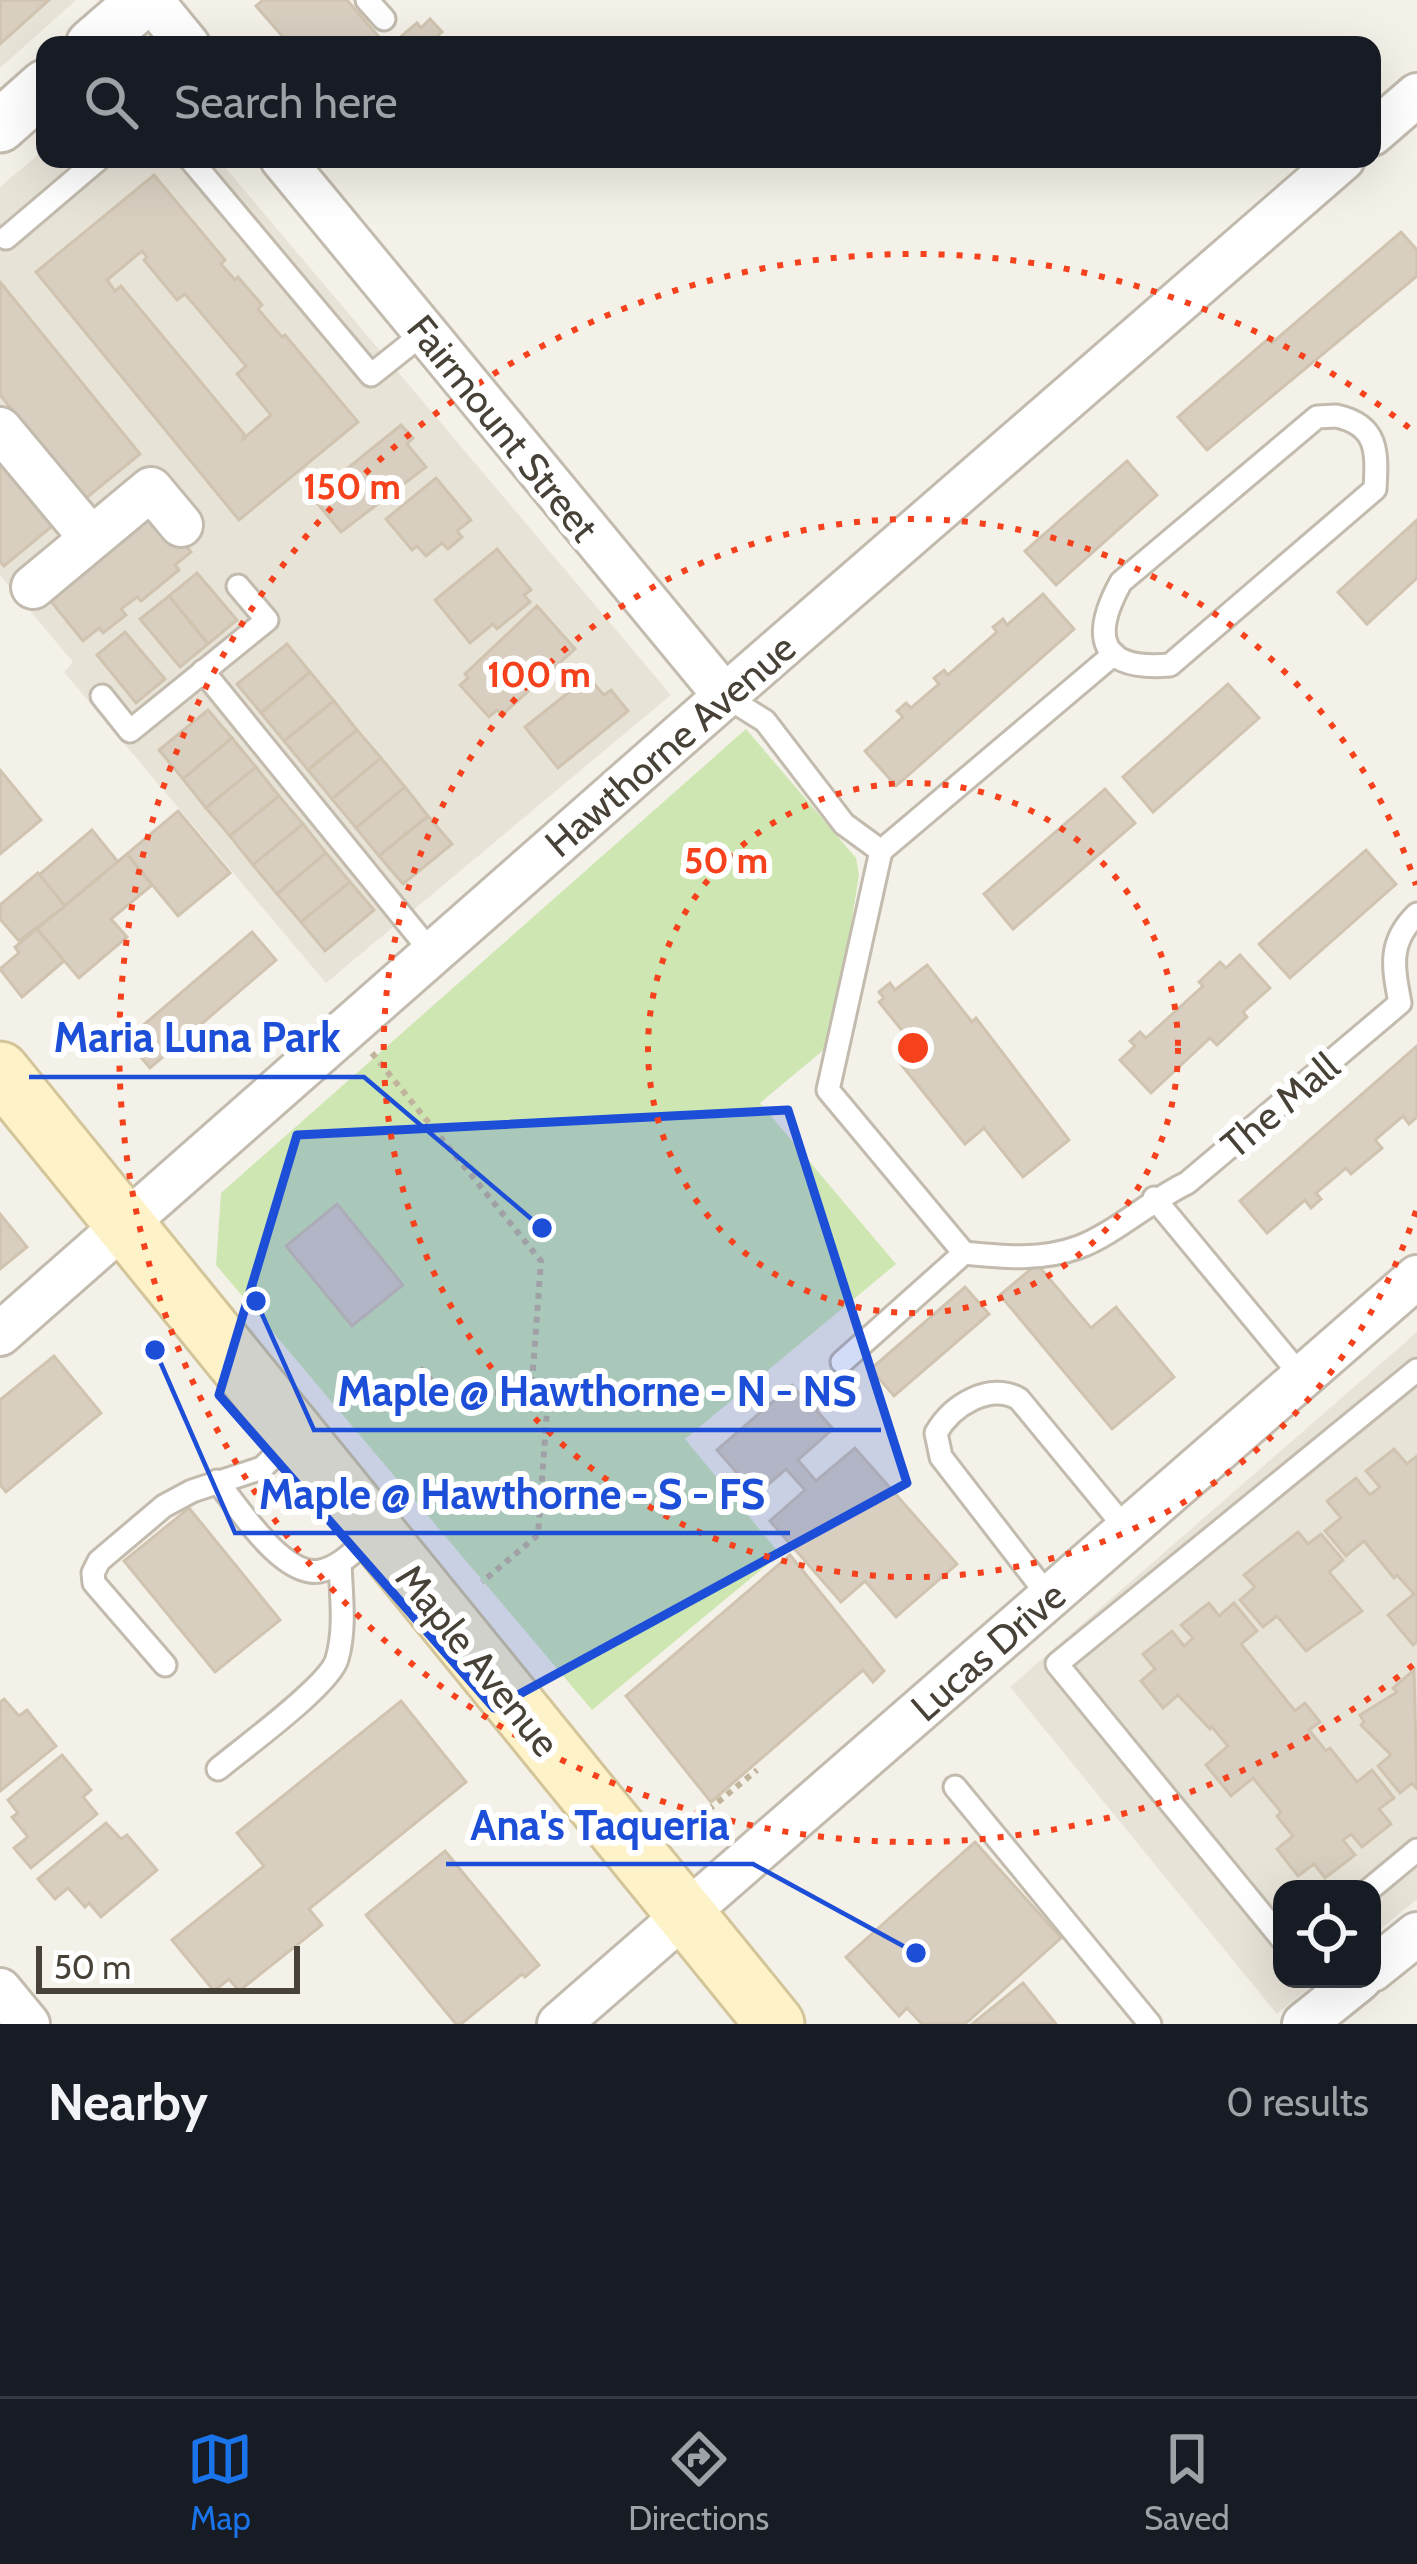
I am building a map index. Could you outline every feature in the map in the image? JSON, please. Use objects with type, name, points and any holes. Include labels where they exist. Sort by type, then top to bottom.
[{"type":"main road","name":"Maple Avenue","points":[[0,1071],[297,1435],[357,1548],[684,1913],[775,2024]]},
{"type":"street","points":[[103,36],[147,0],[180,36]]},
{"type":"street","points":[[0,125],[36,94]]},
{"type":"street","points":[[1381,126],[1417,95]]},
{"type":"street","name":"Fairmount Street","points":[[289,168],[724,696]]},
{"type":"street","name":"Hawthorne Avenue","points":[[0,1334],[1333,168]]},
{"type":"street","points":[[0,429],[91,538]]},
{"type":"street","points":[[33,587],[152,489],[181,525]]},
{"type":"street","name":"Lucas Drive","points":[[559,2024],[1417,1277]]},
{"type":"street","points":[[1381,1963],[1417,1934]]},
{"type":"street","points":[[1304,2024],[1349,1988]]},
{"type":"street","points":[[0,1990],[28,2024]]},
{"type":"lane","points":[[367,0],[384,20]]},
{"type":"lane","points":[[6,238],[89,168]]},
{"type":"lane","points":[[198,168],[371,375],[425,332]]},
{"type":"lane","points":[[1317,416],[1349,419],[1370,434],[1378,458],[1375,489],[1358,504],[1170,665],[1138,667],[1114,654],[1102,629],[1121,582],[1317,416]]},
{"type":"lane","points":[[102,696],[130,730],[267,620],[238,586]]},
{"type":"lane","points":[[842,1362],[964,1253],[828,1090],[880,851],[1114,654]]},
{"type":"lane","points":[[203,671],[431,953]]},
{"type":"lane","points":[[724,696],[765,721],[844,824],[880,851]]},
{"type":"lane","name":"The Mall","points":[[964,1253],[1021,1259],[1081,1246],[1154,1198],[1187,1183],[1408,1006],[1394,971],[1398,932],[1417,914]]},
{"type":"lane","points":[[1154,1198],[1302,1377]]},
{"type":"lane","points":[[1273,1928],[1057,1664],[1417,1370]]},
{"type":"lane","points":[[1050,1598],[941,1457],[935,1433],[942,1422],[977,1396],[1006,1391],[1019,1399],[1127,1530]]},
{"type":"lane","points":[[165,1665],[94,1583],[99,1561],[164,1506],[217,1481],[233,1481],[262,1468],[297,1435]]},
{"type":"lane","points":[[217,1481],[282,1560],[307,1571],[320,1571],[357,1548]]},
{"type":"lane","points":[[218,1769],[318,1685],[336,1664],[357,1548]]},
{"type":"lane","points":[[955,1787],[1150,2024]]},
{"type":"lane","points":[[1381,1880],[1417,1850]]},
{"type":"path","points":[[370,1050],[541,1261],[531,1396]]},
{"type":"path","points":[[420,1368],[438,1388],[548,1397],[538,1534],[482,1582]]},
{"type":"path","points":[[690,1826],[757,1770]]},
{"type":"highlighted area","points":[[788,1110],[907,1483],[494,1708],[219,1395],[297,1135]]},
{"type":"shaded area","points":[[0,0],[76,0],[0,68]]},
{"type":"shaded area","points":[[36,157],[36,168],[226,168],[671,695],[326,983],[64,672],[73,662],[0,575],[0,187]]},
{"type":"shaded area","points":[[1417,1332],[1417,1899],[1381,1929],[1381,1880],[1273,1880],[1273,1988],[1309,1988],[1277,2014],[1010,1687]]},
{"type":"green space","points":[[746,729],[856,858],[859,875],[832,1043],[760,1103],[896,1264],[685,1439],[780,1554],[592,1710],[216,1265],[221,1193]]},
{"type":"building","points":[[0,0],[49,0],[0,44]]},
{"type":"building","points":[[263,0],[347,0],[378,36],[282,36],[256,6]]},
{"type":"building","points":[[430,19],[442,32],[402,36],[417,23],[421,28]]},
{"type":"building","points":[[154,175],[225,260],[221,264],[262,305],[258,309],[358,422],[239,520],[36,272]],"holes":[[[142,251],[144,260],[177,300],[185,294],[246,366],[237,374],[271,415],[243,439],[244,434],[121,286],[115,291],[107,280]]]},
{"type":"building","points":[[1401,232],[1417,250],[1417,276],[1207,450],[1178,417]]},
{"type":"building","points":[[0,282],[140,454],[85,499],[0,395]]},
{"type":"building","points":[[401,425],[413,438],[407,444],[426,467],[341,532],[312,497]]},
{"type":"building","points":[[0,453],[57,522],[4,566],[0,562]]},
{"type":"building","points":[[1127,461],[1157,495],[1056,585],[1025,551]]},
{"type":"building","points":[[436,478],[471,520],[457,531],[462,537],[448,549],[442,543],[426,556],[417,546],[412,550],[386,519]]},
{"type":"building","points":[[157,510],[191,552],[175,565],[179,570],[141,601],[137,597],[121,609],[126,615],[83,641],[45,594]]},
{"type":"building","points":[[1417,520],[1417,578],[1367,624],[1338,592]]},
{"type":"building","points":[[497,549],[531,590],[524,595],[530,602],[497,629],[493,624],[470,643],[435,600]]},
{"type":"building","points":[[197,573],[237,620],[208,644],[169,596]]},
{"type":"building","points":[[1043,594],[1074,629],[896,786],[865,751],[903,717],[897,711],[906,703],[911,708],[939,684],[934,678],[944,670],[948,675],[997,632],[993,627],[1003,619],[1007,625]]},
{"type":"building","points":[[169,596],[208,644],[180,667],[140,619]]},
{"type":"building","points":[[537,606],[575,649],[502,715],[497,710],[489,717],[460,685],[468,678],[465,674]]},
{"type":"building","points":[[125,632],[165,679],[136,703],[97,655]]},
{"type":"building","points":[[287,644],[310,672],[261,713],[237,684]]},
{"type":"building","points":[[310,672],[334,701],[284,741],[261,713]]},
{"type":"building","points":[[588,677],[604,695],[611,690],[628,711],[558,768],[525,727]]},
{"type":"building","points":[[1228,684],[1259,718],[1153,812],[1123,777]]},
{"type":"building","points":[[334,701],[357,730],[308,770],[284,741]]},
{"type":"building","points":[[208,710],[232,738],[183,779],[159,750]]},
{"type":"building","points":[[357,730],[381,758],[332,799],[308,770]]},
{"type":"building","points":[[232,738],[256,767],[206,808],[183,779]]},
{"type":"building","points":[[381,758],[405,787],[356,828],[332,799]]},
{"type":"building","points":[[256,767],[279,796],[230,836],[206,808]]},
{"type":"building","points":[[0,770],[41,820],[0,854]]},
{"type":"building","points":[[405,787],[428,816],[379,856],[356,828]]},
{"type":"building","points":[[1105,789],[1135,823],[1013,929],[984,894]]},
{"type":"building","points":[[279,796],[303,824],[253,865],[230,836]]},
{"type":"building","points":[[178,811],[230,873],[178,916],[127,854]]},
{"type":"building","points":[[428,816],[452,844],[403,884],[379,856]]},
{"type":"building","points":[[303,824],[326,853],[277,894],[253,865]]},
{"type":"building","points":[[92,830],[118,862],[65,906],[39,875]]},
{"type":"building","points":[[1366,850],[1396,884],[1290,978],[1259,944]]},
{"type":"building","points":[[326,853],[350,882],[301,922],[277,894]]},
{"type":"building","points":[[127,854],[152,885],[111,919],[127,937],[79,978],[37,929]]},
{"type":"building","points":[[38,873],[65,906],[19,941],[0,919],[0,905]]},
{"type":"building","points":[[350,882],[374,910],[325,951],[301,922]]},
{"type":"building","points":[[37,929],[64,961],[22,997],[0,969],[19,953],[15,947]]},
{"type":"building","points":[[252,932],[276,960],[150,1068],[126,1040]]},
{"type":"building","points":[[1240,955],[1270,988],[1217,1045],[1210,1038],[1151,1093],[1120,1060],[1135,1046],[1130,1041],[1140,1032],[1146,1038],[1203,986],[1199,982],[1220,962],[1226,968]]},
{"type":"building","points":[[927,965],[972,1022],[976,1018],[1069,1140],[1023,1177],[984,1128],[965,1144],[900,1063],[917,1049],[879,1002],[884,998],[879,992],[890,983],[895,990]]},
{"type":"building","points":[[1417,1046],[1417,1117],[1409,1124],[1403,1116],[1375,1140],[1382,1148],[1351,1174],[1346,1168],[1316,1193],[1321,1199],[1311,1208],[1305,1200],[1267,1233],[1240,1201]]},
{"type":"building","points":[[337,1204],[403,1285],[352,1326],[286,1246]]},
{"type":"building","points":[[0,1214],[27,1247],[0,1269]]},
{"type":"building","points":[[1037,1264],[1091,1328],[1116,1307],[1174,1377],[1112,1429],[1000,1295]]},
{"type":"building","points":[[965,1287],[989,1314],[894,1396],[871,1369]]},
{"type":"building","points":[[54,1356],[101,1413],[6,1492],[0,1485],[0,1400]]},
{"type":"building","points":[[792,1385],[804,1399],[810,1394],[821,1407],[816,1410],[833,1429],[798,1460],[816,1481],[855,1448],[957,1564],[896,1617],[865,1581],[841,1602],[770,1521],[805,1490],[786,1469],[756,1495],[717,1450]]},
{"type":"building","points":[[1394,1449],[1407,1464],[1417,1456],[1417,1642],[1413,1645],[1388,1615],[1414,1594],[1364,1541],[1346,1556],[1325,1531],[1341,1518],[1327,1501],[1356,1478],[1370,1495],[1380,1487],[1366,1471]]},
{"type":"building","points":[[189,1508],[280,1620],[215,1672],[124,1561]]},
{"type":"building","points":[[1298,1532],[1308,1544],[1321,1534],[1343,1560],[1329,1572],[1362,1611],[1306,1651],[1277,1616],[1263,1627],[1240,1600],[1255,1587],[1244,1575]]},
{"type":"building","points":[[790,1555],[884,1671],[873,1682],[863,1670],[711,1802],[626,1696]]},
{"type":"building","points":[[1209,1603],[1219,1616],[1234,1603],[1257,1631],[1241,1644],[1295,1711],[1305,1703],[1320,1722],[1309,1730],[1326,1751],[1330,1748],[1357,1782],[1372,1770],[1394,1798],[1379,1809],[1391,1824],[1362,1847],[1351,1834],[1343,1840],[1355,1855],[1325,1878],[1314,1864],[1298,1876],[1277,1849],[1293,1836],[1277,1816],[1281,1812],[1253,1778],[1231,1796],[1206,1765],[1228,1746],[1212,1727],[1178,1695],[1163,1708],[1141,1681],[1155,1669],[1143,1654],[1172,1631],[1184,1646],[1193,1638],[1181,1625]]},
{"type":"building","points":[[1414,1670],[1417,1789],[1412,1783],[1400,1793],[1378,1766],[1391,1755],[1361,1725],[1360,1715],[1397,1692],[1393,1688]]},
{"type":"building","points":[[4,1699],[19,1716],[27,1710],[56,1746],[0,1791],[0,1702]]},
{"type":"building","points":[[401,1701],[466,1782],[309,1909],[322,1925],[239,1991],[229,1979],[214,1991],[172,1940],[264,1866],[237,1833]]},
{"type":"building","points":[[62,1755],[91,1790],[83,1797],[97,1814],[31,1868],[14,1848],[28,1837],[12,1817],[18,1813],[8,1800]]},
{"type":"building","points":[[106,1823],[121,1839],[127,1835],[157,1870],[101,1917],[68,1888],[55,1899],[38,1879]]},
{"type":"building","points":[[975,1842],[1061,1938],[965,2024],[922,2024],[907,2008],[899,2016],[846,1957]]},
{"type":"building","points":[[445,1851],[539,1965],[461,2024],[456,2024],[366,1915]]},
{"type":"building","points":[[1023,1983],[1056,2024],[972,2024]]},
{"type":"place","name":"Maria Luna Park","points":[[542,1228]]},
{"type":"place","name":"Maple @ Hawthorne - N - NS","points":[[256,1301]]},
{"type":"place","name":"Maple @ Hawthorne - S - FS","points":[[155,1350]]},
{"type":"place","name":"Ana's Taqueria","points":[[916,1953]]}]
